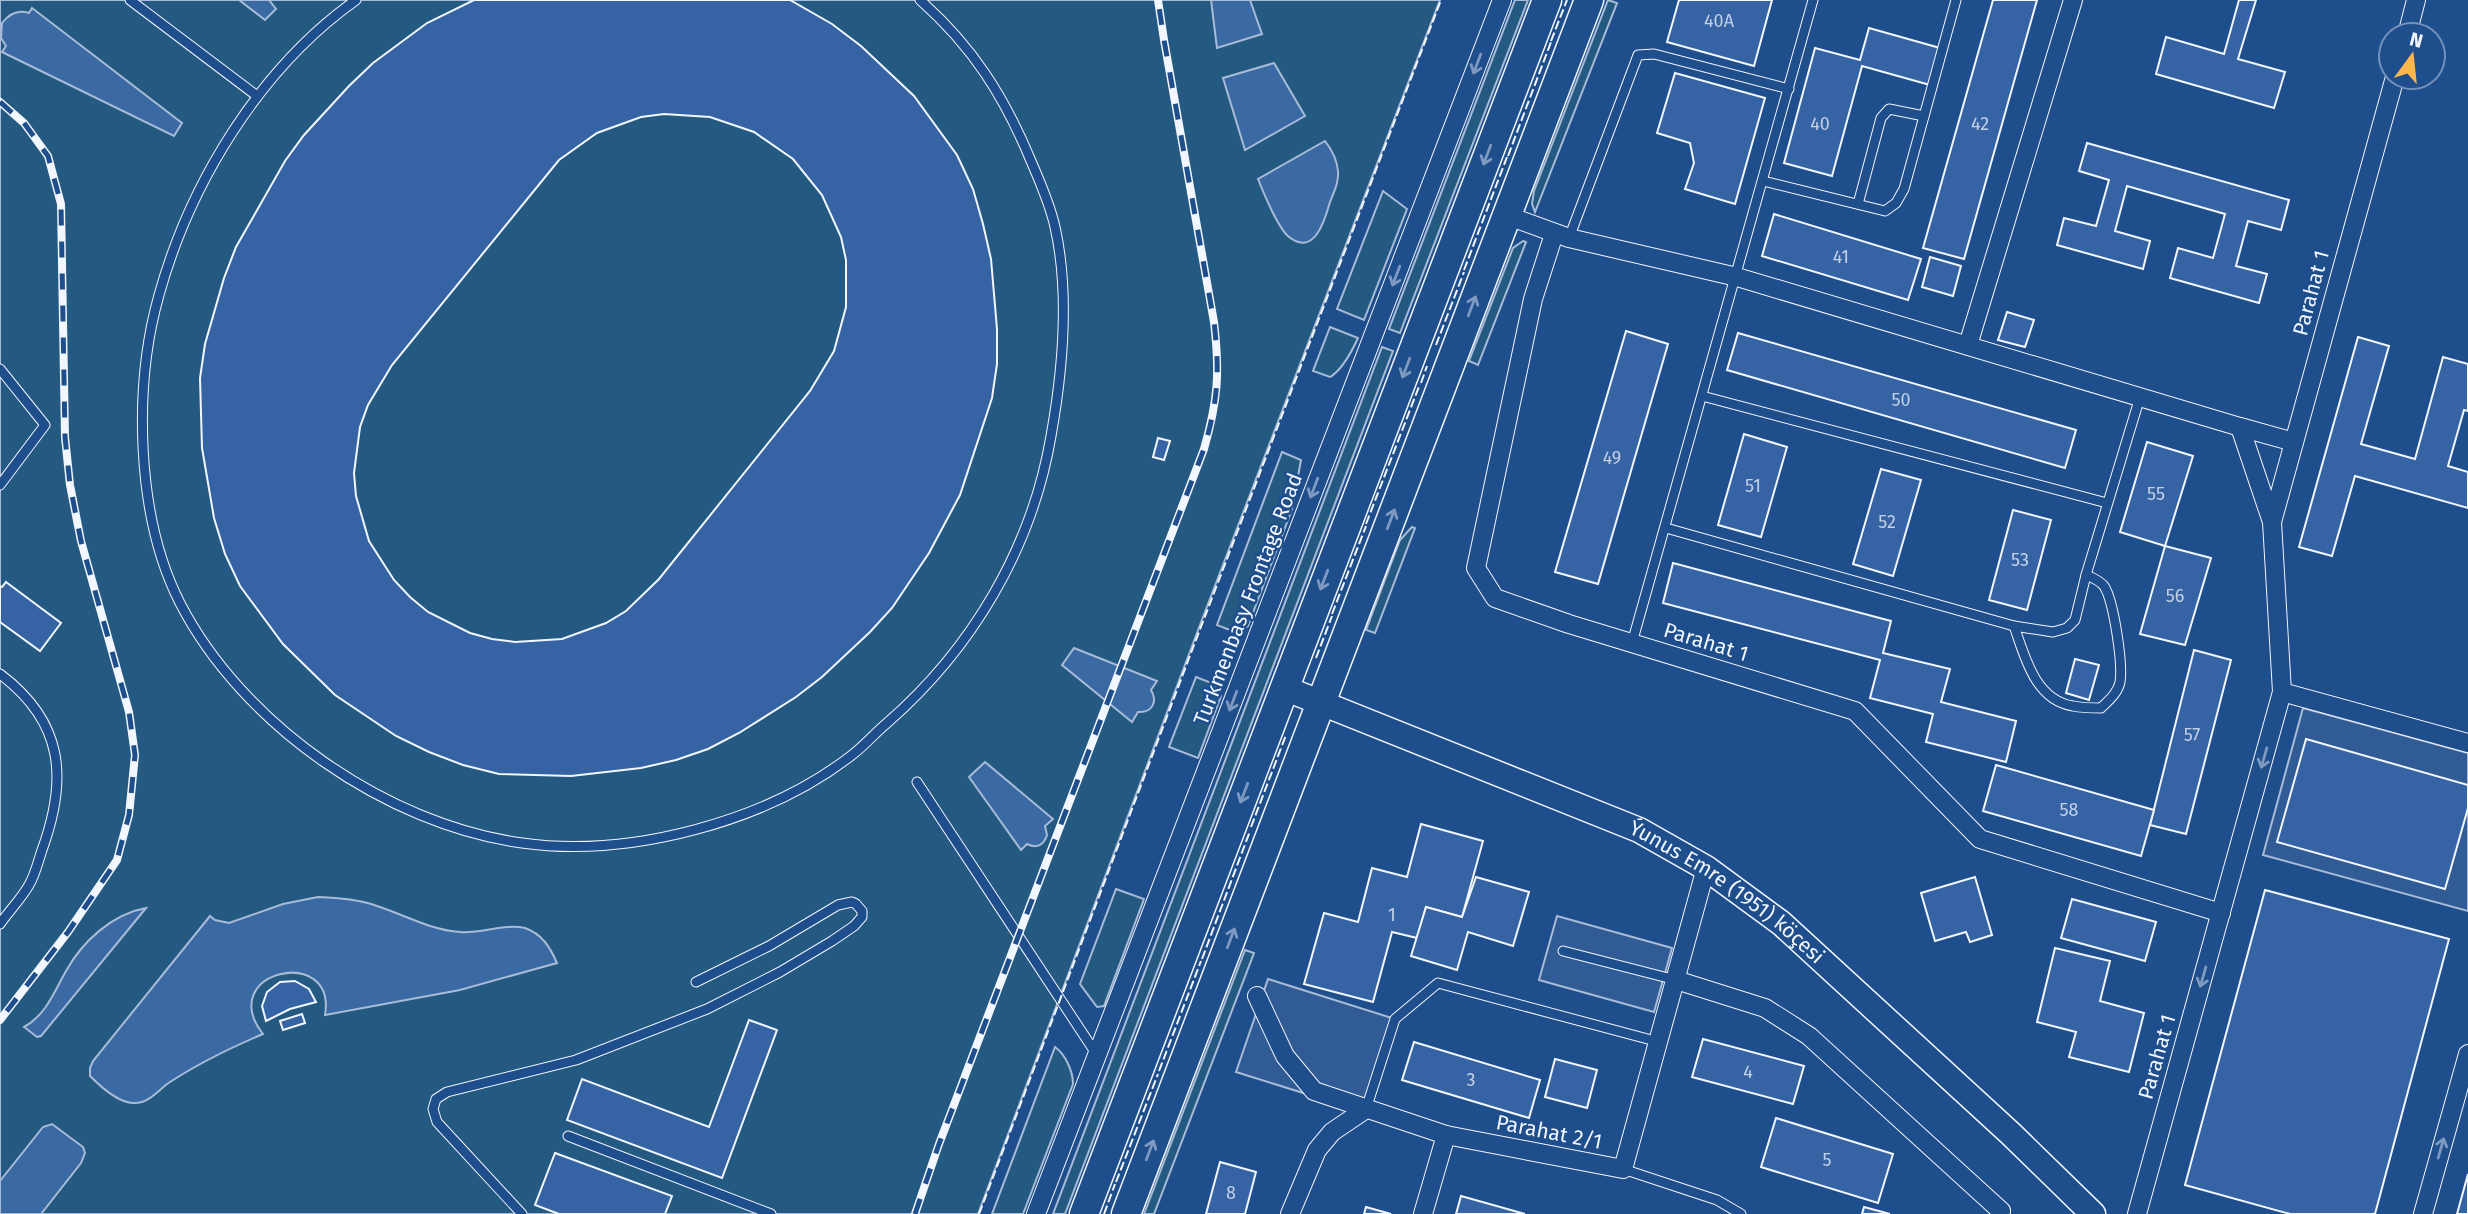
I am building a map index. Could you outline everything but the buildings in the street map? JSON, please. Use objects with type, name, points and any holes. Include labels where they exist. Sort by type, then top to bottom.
[{"type":"main road","points":[[1084,1214],[1547,0]]},
{"type":"main road","points":[[1126,1214],[1589,0]]},
{"type":"street","name":"Turkmenbasy Frontage Road","points":[[1036,1214],[1502,0]]},
{"type":"street","points":[[1968,345],[2073,0]]},
{"type":"street","points":[[2411,21],[2416,0]]},
{"type":"street","name":"Parahat 1","points":[[2272,522],[2391,91]]},
{"type":"street","points":[[1506,215],[1562,236],[1737,277],[2294,442]]},
{"type":"street","name":"Parahat 1","points":[[1562,236],[1533,299],[1475,568],[1495,598],[1569,625],[1855,711],[1980,839],[2221,913]]},
{"type":"street","name":"Parahat 1","points":[[2137,1214],[2282,692],[2272,522],[2240,427]]},
{"type":"street","name":"Ýunus Emre (1951) köçesi","points":[[1284,688],[1639,830],[1706,868],[1781,923],[2093,1214]]},
{"type":"street","points":[[2282,692],[2468,743]]},
{"type":"street","name":"Parahat 2/1","points":[[1256,996],[1285,1056],[1314,1091],[1446,1135],[1623,1169],[1706,868]]},
{"type":"street","points":[[1676,980],[1765,1008],[1809,1036],[2000,1213]]},
{"type":"street","points":[[2423,1214],[2468,1054]]},
{"type":"street","points":[[1290,1214],[1317,1150],[1332,1132],[1366,1109]]},
{"type":"street","points":[[1423,1214],[1446,1135]]},
{"type":"lane","points":[[130,0],[257,96]]},
{"type":"lane","points":[[356,0],[315,33],[257,96],[215,163],[179,233],[159,295],[143,385],[144,463],[159,549],[178,601],[199,635],[248,696],[306,749],[372,792],[444,823],[520,843],[558,846],[637,841],[713,824],[750,811],[821,776],[853,754],[906,706],[959,648],[1001,582],[1032,510],[1052,434],[1058,379],[1063,312],[1055,226],[1043,189],[1000,93],[961,43],[919,0]]},
{"type":"lane","points":[[1632,643],[1813,0]]},
{"type":"lane","points":[[1763,181],[1885,211],[1896,202],[1904,189],[1956,0]]},
{"type":"lane","points":[[1562,236],[1638,55],[1654,54],[1789,89]]},
{"type":"lane","points":[[1858,204],[1884,112],[1889,109],[1924,116]]},
{"type":"lane","points":[[0,369],[45,425],[0,485]]},
{"type":"lane","points":[[1702,396],[2107,503]]},
{"type":"lane","points":[[1665,528],[2014,626],[2053,632],[2067,628],[2075,620],[2085,575],[2140,397]]},
{"type":"lane","points":[[2014,626],[2031,673],[2045,693],[2070,706],[2101,708],[2113,696],[2120,682],[2117,633],[2104,586],[2085,575]]},
{"type":"lane","points":[[0,674],[37,711],[52,739],[58,771],[55,807],[29,885],[0,924]]},
{"type":"lane","points":[[917,782],[1097,1056]]},
{"type":"lane","points":[[522,1214],[437,1122],[433,1109],[436,1099],[447,1092],[576,1060],[707,1009],[780,972],[832,941],[855,926],[862,917],[862,911],[852,902],[838,905],[769,946],[696,982]]},
{"type":"lane","points":[[1563,951],[1676,980]]},
{"type":"lane","points":[[1366,1109],[1395,1019],[1438,983],[1659,1042]]},
{"type":"lane","points":[[568,1136],[771,1214]]},
{"type":"lane","points":[[1623,1169],[1717,1200],[1741,1214]]},
{"type":"shaded area","points":[[0,0],[1440,0],[978,1214],[0,1214]]},
{"type":"shaded area","points":[[239,0],[269,0],[276,9],[265,20]]},
{"type":"shaded area","points":[[1211,0],[1250,0],[1262,34],[1217,48]]},
{"type":"shaded area","points":[[1515,0],[1528,0],[1400,333],[1389,329]]},
{"type":"shaded area","points":[[1608,0],[1617,3],[1535,212],[1532,204],[1534,191]]},
{"type":"shaded area","points":[[32,8],[182,123],[174,136],[2,52],[6,46],[1,38],[2,23],[14,13],[29,13]]},
{"type":"shaded area","points":[[1274,63],[1305,116],[1245,150],[1223,78]]},
{"type":"shaded area","points":[[1325,141],[1337,163],[1337,183],[1322,226],[1312,239],[1298,242],[1289,237],[1280,226],[1258,179]]},
{"type":"shaded area","points":[[1383,191],[1407,209],[1364,320],[1337,309]]},
{"type":"shaded area","points":[[1523,241],[1526,242],[1478,365],[1469,361],[1513,248]]},
{"type":"shaded area","points":[[1330,327],[1358,338],[1343,365],[1330,377],[1313,371]]},
{"type":"shaded area","points":[[1382,347],[1393,351],[1065,1214],[1053,1214]]},
{"type":"shaded area","points":[[1282,452],[1301,460],[1292,509],[1248,626],[1240,631],[1229,630],[1217,625]]},
{"type":"shaded area","points":[[1412,527],[1415,528],[1375,633],[1366,630],[1400,540]]},
{"type":"shaded area","points":[[1074,648],[1157,681],[1151,690],[1154,702],[1150,709],[1138,712],[1132,722],[1062,665]]},
{"type":"shaded area","points":[[1196,677],[1214,684],[1221,696],[1198,758],[1169,747]]},
{"type":"shaded area","points":[[2303,708],[2468,753],[2468,911],[2263,855]]},
{"type":"shaded area","points":[[985,762],[1053,819],[1045,826],[1047,835],[1042,844],[1027,844],[1021,850],[969,777]]},
{"type":"shaded area","points":[[1116,889],[1144,899],[1104,1006],[1097,1007],[1080,984]]},
{"type":"shaded area","points":[[318,897],[370,904],[449,931],[525,928],[545,942],[557,963],[460,990],[325,1015],[324,993],[313,979],[298,973],[280,974],[264,982],[254,994],[252,1012],[263,1034],[190,1070],[148,1099],[135,1103],[123,1101],[105,1090],[90,1076],[93,1061],[210,916],[229,923],[283,904]]},
{"type":"shaded area","points":[[146,908],[41,1036],[37,1037],[24,1027],[44,1010],[73,960],[89,940],[121,916]]},
{"type":"shaded area","points":[[1557,916],[1672,948],[1654,1012],[1539,980]]},
{"type":"shaded area","points":[[1245,950],[1254,953],[1154,1214],[1144,1214]]},
{"type":"shaded area","points":[[1268,979],[1395,1019],[1367,1113],[1236,1072]]},
{"type":"shaded area","points":[[1055,1047],[1068,1063],[1073,1084],[1023,1214],[992,1214]]},
{"type":"shaded area","points":[[52,1124],[83,1147],[85,1153],[81,1163],[41,1214],[0,1214],[0,1181],[43,1127]]},
{"type":"railway","points":[[915,1214],[939,1144],[1204,449],[1212,416],[1217,372],[1214,322],[1158,0]]},
{"type":"railway","points":[[0,102],[24,123],[48,156],[61,204],[65,437],[70,485],[81,541],[129,712],[135,755],[129,815],[117,860],[68,932],[0,1020]]},
{"type":"fence","points":[[979,1214],[1441,0]]},
{"type":"fence","points":[[1551,41],[1567,0]]},
{"type":"fence","points":[[1508,156],[1551,42]]},
{"type":"fence","points":[[1464,270],[1507,157]]},
{"type":"fence","points":[[1436,345],[1464,272]]},
{"type":"fence","points":[[1421,383],[1427,366]]},
{"type":"fence","points":[[1366,524],[1420,384]]},
{"type":"fence","points":[[1332,614],[1366,526]]},
{"type":"fence","points":[[1316,658],[1332,616]]},
{"type":"fence","points":[[1251,827],[1286,735]]},
{"type":"fence","points":[[1202,959],[1250,831]]},
{"type":"fence","points":[[1159,1071],[1201,961]]},
{"type":"fence","points":[[1116,1182],[1158,1074]]},
{"type":"fence","points":[[1104,1214],[1115,1184]]}]
